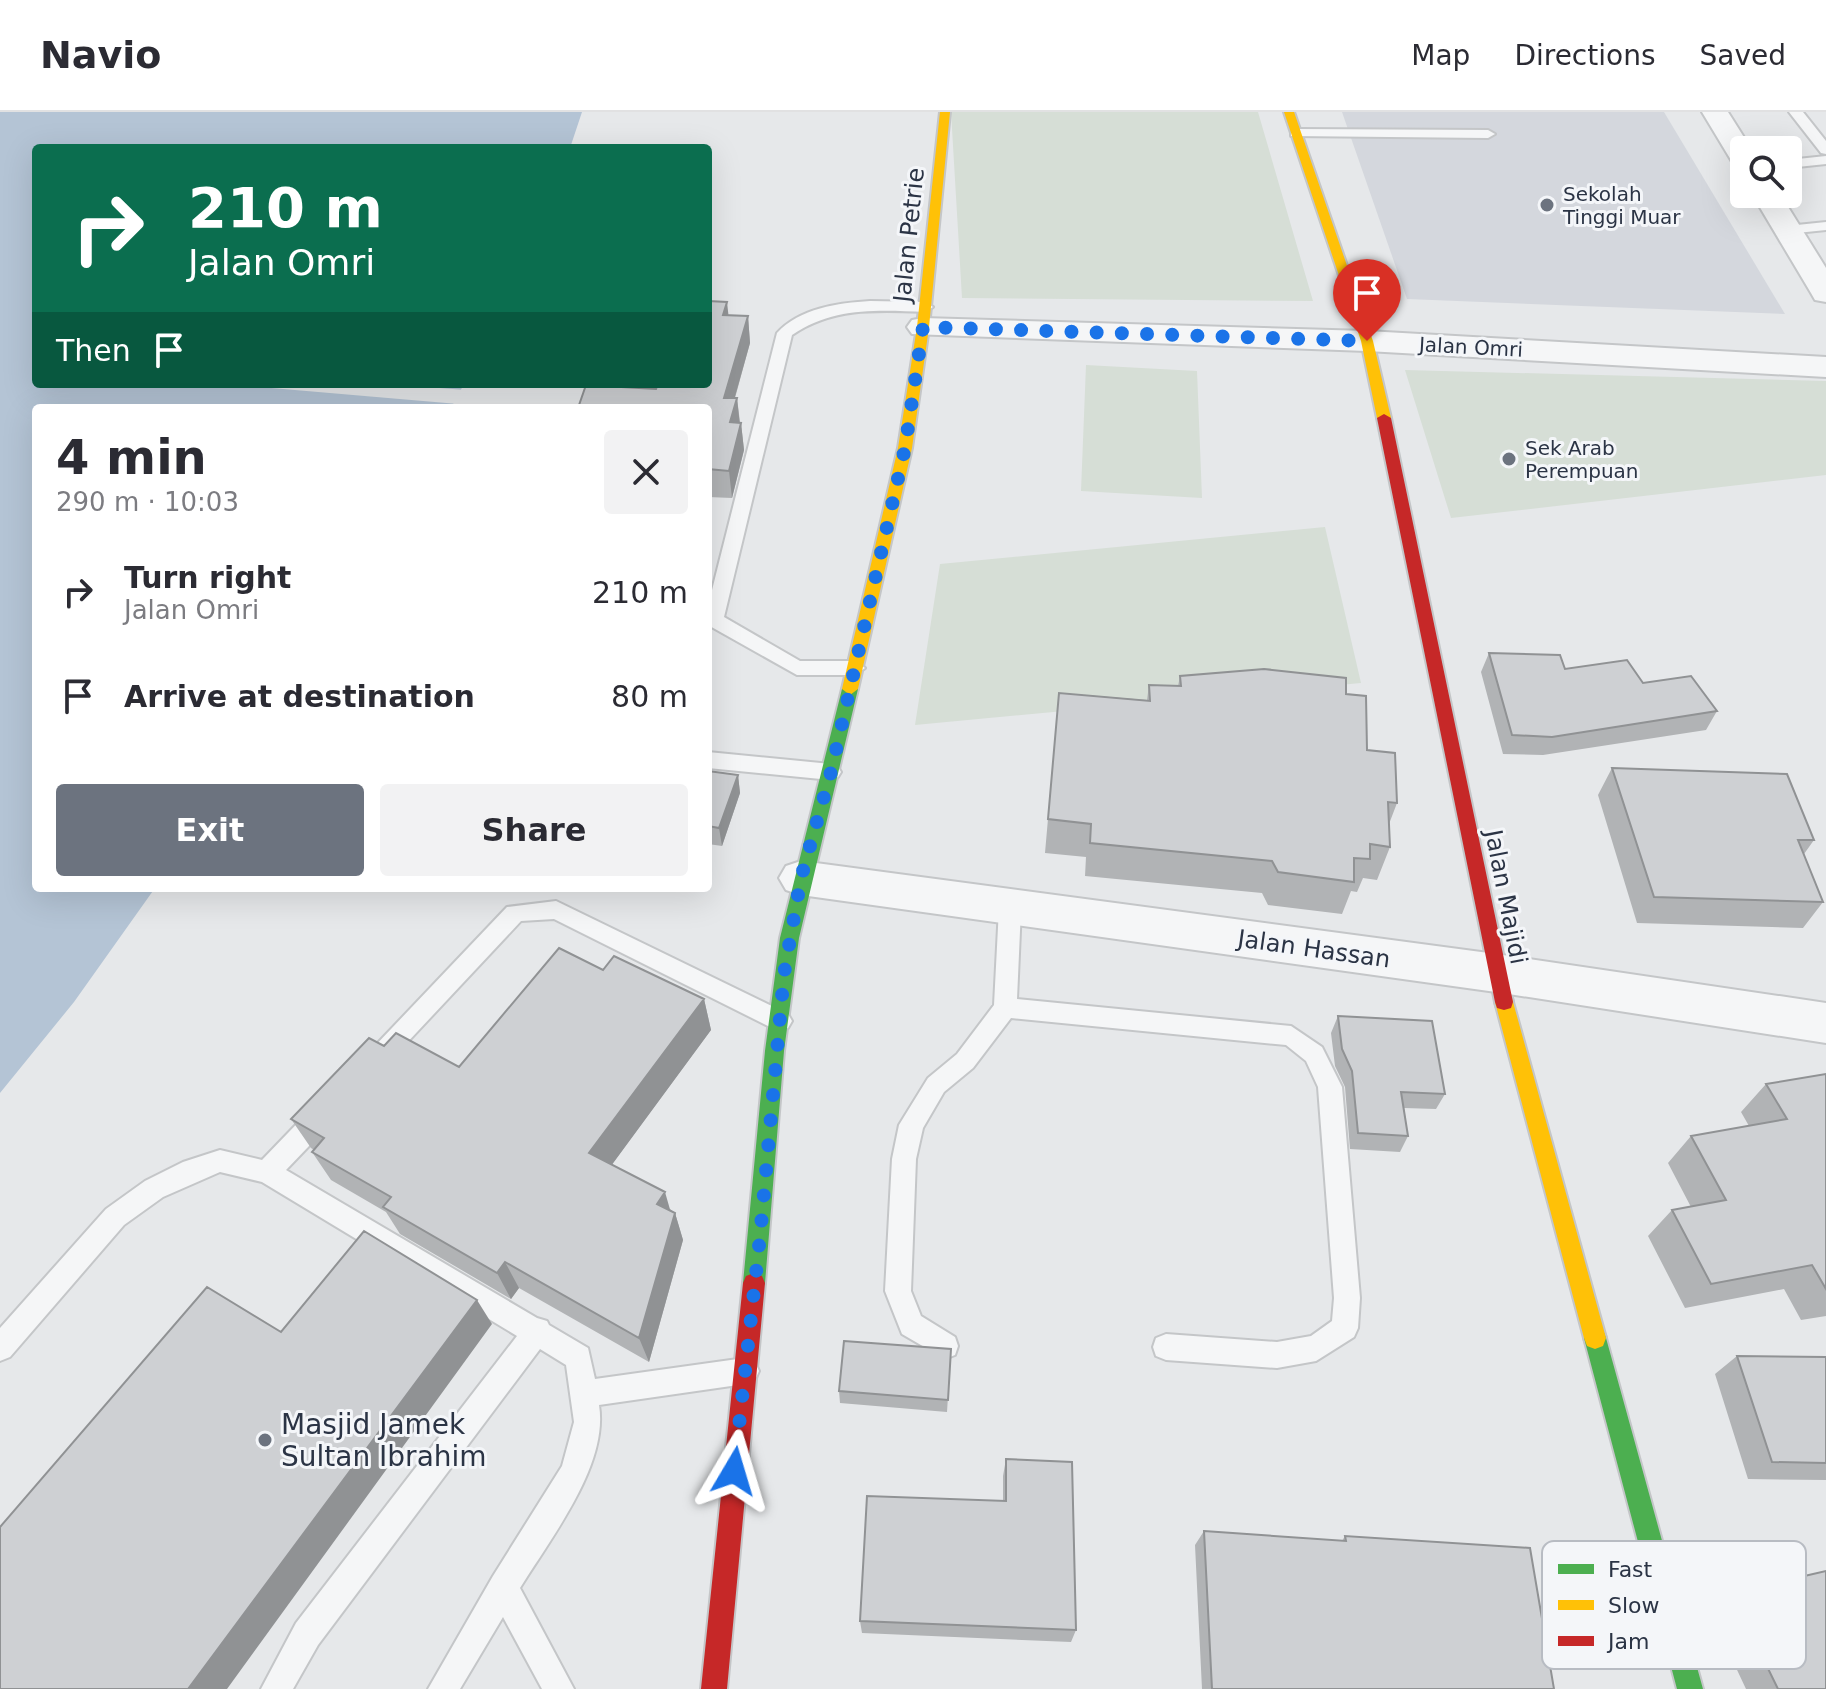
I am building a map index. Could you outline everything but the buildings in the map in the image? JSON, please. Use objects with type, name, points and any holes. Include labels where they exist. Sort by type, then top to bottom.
[{"type":"street","name":"Jalan Petrie","points":[[714,1689],[784,974],[801,878],[831,772],[905,448],[924,317],[945,112]]},
{"type":"street","name":"Jalan Majidi","points":[[1289,112],[1367,341],[1419,582],[1496,973],[1650,1541]]},
{"type":"street","points":[[1715,112],[1730,136]]},
{"type":"street","points":[[1774,208],[1826,293]]},
{"type":"street","name":"Jalan Omri","points":[[924,317],[1826,367]]},
{"type":"street","name":"Jalan Hassan","points":[[801,878],[1496,973],[1826,1023]]},
{"type":"street","name":"Jalan Majidi","points":[[1685,1669],[1690,1689]]},
{"type":"lane","points":[[1796,112],[1826,150]]},
{"type":"lane","points":[[1296,133],[1488,134]]},
{"type":"lane","points":[[1802,163],[1826,160]]},
{"type":"lane","points":[[1787,230],[1826,226]]},
{"type":"lane","points":[[855,668],[797,668],[714,620],[785,333],[799,322],[846,308],[870,305],[924,317]]},
{"type":"lane","points":[[712,760],[831,772]]},
{"type":"lane","points":[[945,1346],[911,1325],[898,1291],[904,1159],[911,1125],[936,1085],[965,1061],[1005,1008],[1010,908]]},
{"type":"lane","points":[[366,1070],[515,913],[538,910],[556,910],[780,1021]]},
{"type":"lane","points":[[1005,1008],[1291,1036],[1314,1054],[1331,1102],[1347,1298],[1345,1328],[1316,1348],[1277,1355],[1166,1347]]},
{"type":"lane","points":[[267,1172],[333,1104]]},
{"type":"lane","points":[[0,1348],[115,1217],[154,1189],[192,1170],[220,1161],[267,1172],[538,1330],[578,1357],[588,1422],[574,1472],[443,1689]]},
{"type":"lane","points":[[276,1689],[307,1634],[538,1330]]},
{"type":"lane","points":[[584,1394],[746,1371]]},
{"type":"lane","points":[[503,1586],[559,1689]]},
{"type":"shaded area","points":[[951,112],[1258,112],[1313,301],[962,298]]},
{"type":"shaded area","name":"Sekolah Tinggi Muar","points":[[1342,112],[1664,112],[1785,314],[1407,299]]},
{"type":"shaded area","points":[[1086,365],[1197,371],[1202,498],[1081,491]]},
{"type":"shaded area","points":[[1405,370],[1826,381],[1826,475],[1451,518]]},
{"type":"shaded area","points":[[1325,527],[1361,683],[915,725],[940,564]]},
{"type":"water","points":[[0,112],[582,112],[571,144],[32,144],[32,388],[462,388],[453,404],[32,404],[32,892],[152,892],[74,1002],[0,1093]]},
{"type":"pier","points":[[271,388],[466,390],[458,404]]},
{"type":"traffic: fast","points":[[754,1283],[784,974],[805,866],[850,689]]},
{"type":"traffic: fast","points":[[1595,1338],[1650,1541]]},
{"type":"traffic: fast","points":[[1685,1669],[1690,1689]]},
{"type":"traffic: slow","points":[[850,689],[905,448],[923,327],[945,112]]},
{"type":"traffic: slow","points":[[1289,112],[1367,341],[1384,418]]},
{"type":"traffic: slow","points":[[1504,1002],[1595,1338]]},
{"type":"traffic: jam","points":[[1384,418],[1504,1002]]},
{"type":"traffic: jam","points":[[714,1689],[754,1283]]},
{"type":"place","name":"Sekolah Tinggi Muar","points":[[1547,205]]},
{"type":"place","name":"Sek Arab Perempuan","points":[[1509,459]]},
{"type":"place","name":"Masjid Jamek Sultan Ibrahim","points":[[265,1440]]},
{"type":"route","points":[[734,1471],[760,1237],[784,974],[801,878],[831,772],[905,448],[923,327],[1367,341]]}]
